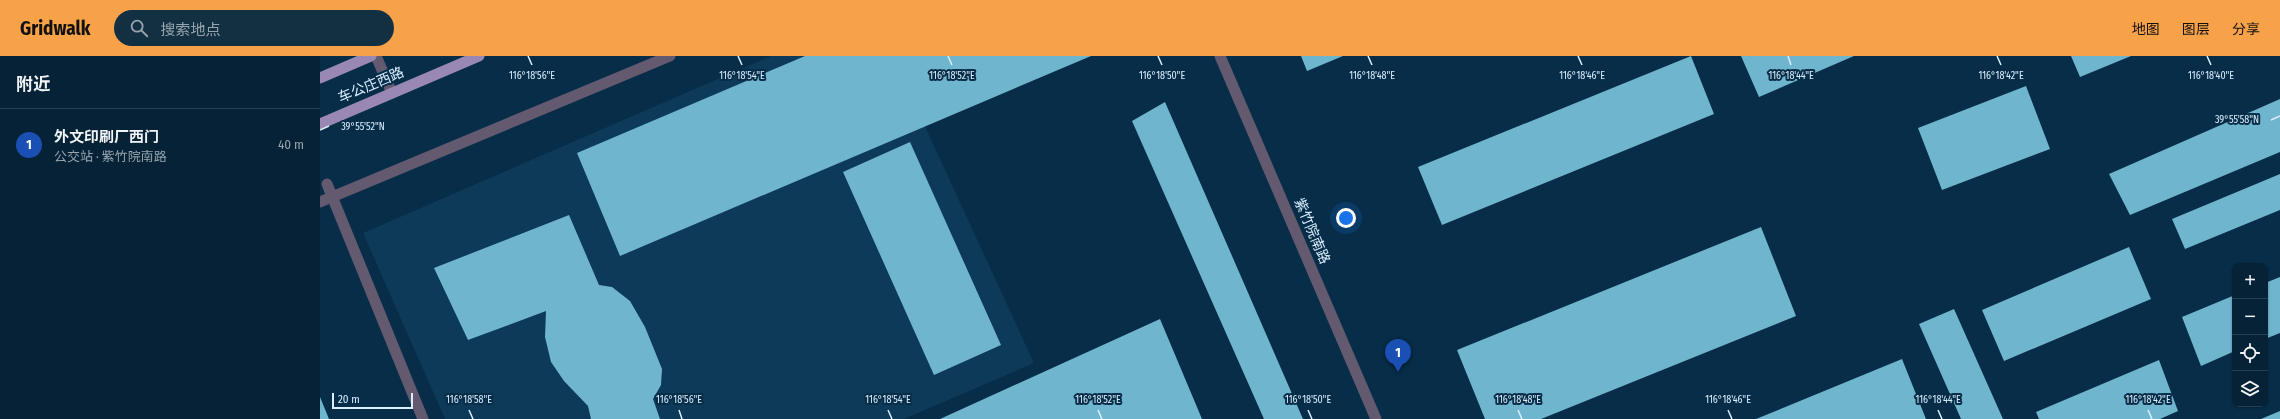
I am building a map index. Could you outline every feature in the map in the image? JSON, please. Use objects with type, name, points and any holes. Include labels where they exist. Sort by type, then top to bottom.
[{"type":"main road","name":"车公庄西路","points":[[320,78],[371,56]]},
{"type":"main road","name":"车公庄西路","points":[[320,124],[479,56]]},
{"type":"street","points":[[376,56],[392,93]]},
{"type":"street","points":[[320,202],[670,56]]},
{"type":"street","name":"紫竹院南路","points":[[1220,56],[1376,419]]},
{"type":"street","points":[[327,184],[423,419]]},
{"type":"shaded area","points":[[771,56],[1092,56],[923,122],[1034,363],[904,419],[445,419],[363,233]]},
{"type":"building","points":[[805,56],[1091,56],[620,256],[577,153]]},
{"type":"building","points":[[1301,56],[1343,56],[1307,71]]},
{"type":"building","points":[[1691,56],[1714,114],[1442,225],[1418,167]]},
{"type":"building","points":[[1741,56],[1854,56],[1759,97]]},
{"type":"building","points":[[2071,56],[2131,56],[2080,77]]},
{"type":"building","points":[[2026,86],[2050,149],[1942,190],[1918,128]]},
{"type":"building","points":[[2280,99],[2280,152],[2130,215],[2109,174]]},
{"type":"building","points":[[1165,102],[1303,419],[1264,419],[1132,121]]},
{"type":"building","points":[[910,142],[1001,345],[934,375],[843,172]]},
{"type":"building","points":[[2280,174],[2280,210],[2185,249],[2172,219]]},
{"type":"building","points":[[569,215],[599,285],[612,287],[630,301],[645,327],[662,369],[661,385],[653,399],[660,419],[591,419],[588,406],[564,381],[551,362],[545,337],[546,311],[468,340],[434,268]]},
{"type":"building","points":[[1761,227],[1796,316],[1541,419],[1485,419],[1457,350]]},
{"type":"building","points":[[2129,247],[2151,299],[2004,361],[1982,310]]},
{"type":"building","points":[[2280,277],[2280,333],[2268,338],[2268,299],[2268,282]]},
{"type":"building","points":[[2232,296],[2232,352],[2201,366],[2182,317]]},
{"type":"building","points":[[1954,309],[2003,419],[1961,419],[1919,324]]},
{"type":"building","points":[[1160,319],[1202,419],[940,419]]},
{"type":"building","points":[[1902,359],[1926,419],[1756,419]]},
{"type":"building","points":[[2159,360],[2178,411],[2160,419],[2039,419],[2036,412]]},
{"type":"building","points":[[320,397],[329,419],[320,419]]},
{"type":"building","points":[[2280,411],[2280,419],[2261,419]]},
{"type":"place","name":"外文印刷厂西门","points":[[1398,372]]}]
